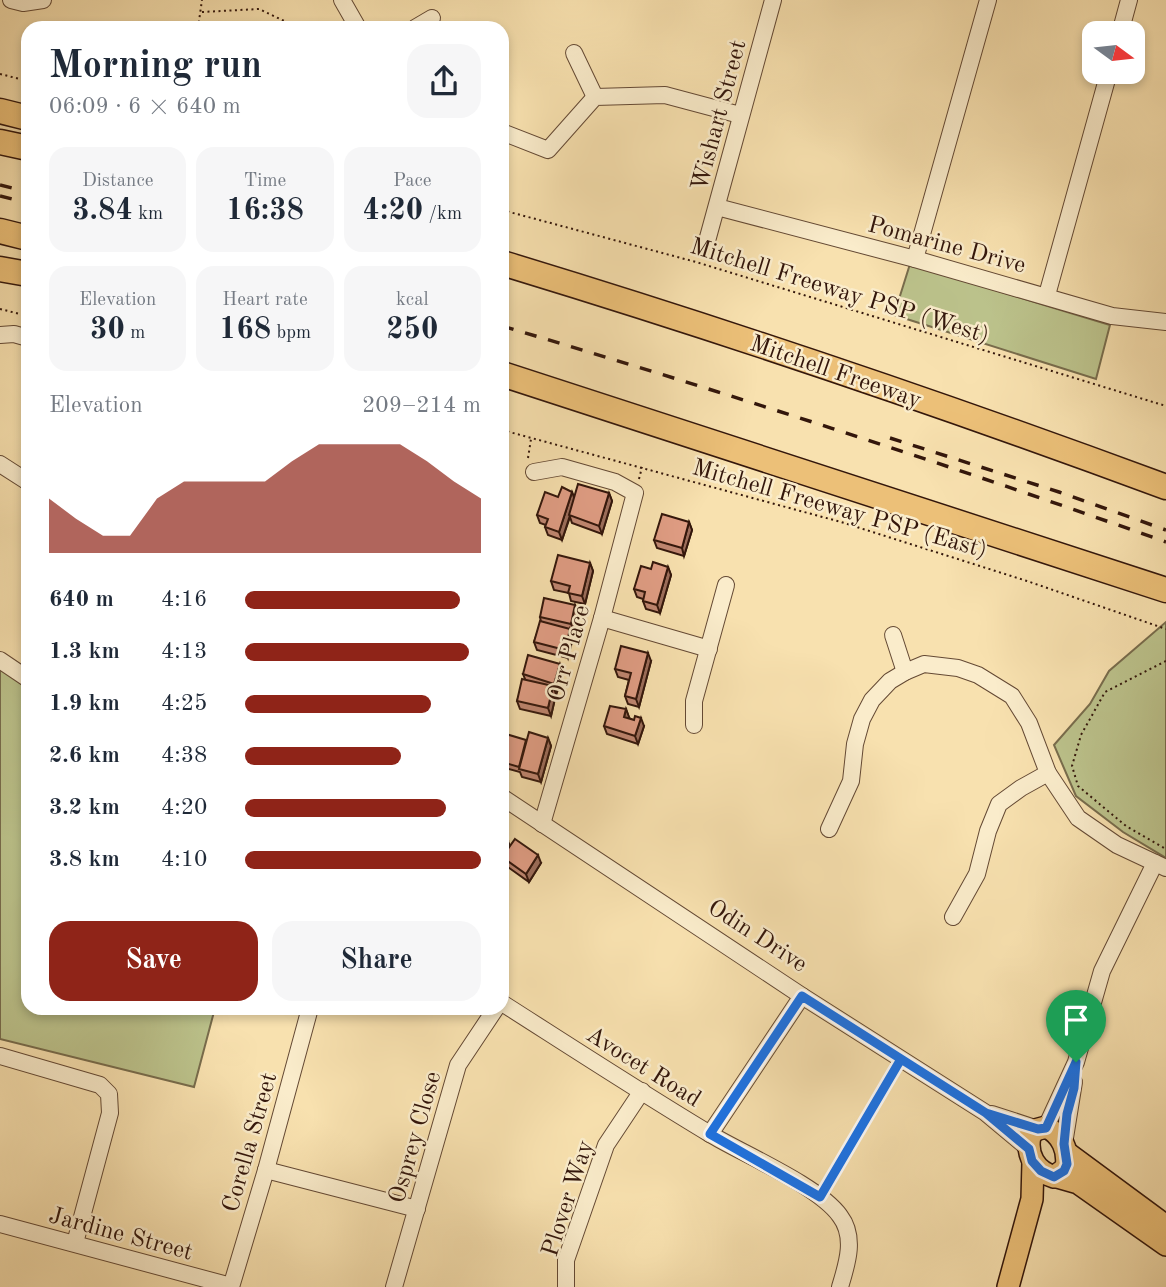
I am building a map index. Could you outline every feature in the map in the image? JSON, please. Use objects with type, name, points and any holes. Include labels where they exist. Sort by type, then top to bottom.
[{"type":"highway","points":[[0,111],[21,116]]},
{"type":"highway","points":[[0,142],[21,146]]},
{"type":"highway","points":[[0,231],[21,237]]},
{"type":"highway","name":"Mitchell Freeway","points":[[509,265],[642,305],[780,351],[1166,487]]},
{"type":"highway","points":[[0,269],[21,273]]},
{"type":"highway","points":[[509,376],[1166,590]]},
{"type":"main road","name":"Odin Drive","points":[[1042,1128],[1056,1133],[1065,1149],[1166,1226]]},
{"type":"main road","points":[[1008,1287],[1032,1199],[1030,1136],[1042,1128]]},
{"type":"main road","points":[[1020,1287],[1042,1205],[1056,1177],[1066,1168],[1065,1149]]},
{"type":"main road","name":"Odin Drive","points":[[1031,1155],[1041,1171],[1078,1183],[1166,1245]]},
{"type":"street","points":[[11,0],[23,3],[43,0]]},
{"type":"street","points":[[342,0],[354,21]]},
{"type":"street","name":"Wishart Street","points":[[707,241],[773,0]]},
{"type":"street","points":[[915,259],[988,0]]},
{"type":"street","points":[[1123,21],[1129,0]]},
{"type":"street","points":[[427,21],[432,18]]},
{"type":"street","points":[[574,53],[594,97]]},
{"type":"street","points":[[1047,295],[1106,84]]},
{"type":"street","points":[[509,135],[548,150],[594,97],[665,95],[740,115]]},
{"type":"street","name":"Pomarine Drive","points":[[717,206],[1047,295],[1112,316],[1166,322]]},
{"type":"street","points":[[0,335],[21,336]]},
{"type":"street","points":[[0,464],[21,478]]},
{"type":"street","name":"Orr Place","points":[[535,472],[562,467],[615,482],[635,493],[542,824]]},
{"type":"street","points":[[694,725],[694,701],[726,585]]},
{"type":"street","points":[[602,618],[709,649]]},
{"type":"street","points":[[893,635],[905,672]]},
{"type":"street","points":[[0,660],[21,674]]},
{"type":"street","points":[[829,829],[851,781],[855,744],[862,719],[872,700],[890,681],[924,664],[958,668],[978,676],[1012,696],[1029,723],[1048,774],[1078,818],[1117,845],[1161,865],[1102,971],[1076,1062],[1042,1128]]},
{"type":"street","points":[[953,918],[977,874],[988,831],[999,804],[1021,788],[1048,774]]},
{"type":"street","name":"Odin Drive","points":[[509,802],[802,996],[986,1113],[1031,1155]]},
{"type":"street","points":[[710,1134],[802,996]]},
{"type":"street","name":"Avocet Road","points":[[509,1007],[710,1134],[820,1197],[839,1214],[848,1230],[849,1251],[840,1287]]},
{"type":"street","name":"Corella Street","points":[[231,1287],[308,1015]]},
{"type":"street","name":"Osprey Close","points":[[394,1287],[458,1065],[491,1015]]},
{"type":"street","points":[[0,1056],[100,1085],[109,1094],[110,1113],[75,1243]]},
{"type":"street","points":[[1065,1149],[1067,1114],[1074,1088],[1076,1062]]},
{"type":"street","name":"Plover Way","points":[[566,1287],[566,1259],[606,1145],[642,1091]]},
{"type":"street","name":"Odin Drive","points":[[986,1113],[1042,1128]]},
{"type":"street","points":[[266,1170],[417,1209]]},
{"type":"street","name":"Jardine Street","points":[[0,1224],[231,1287]]},
{"type":"path","points":[[200,21],[202,0]]},
{"type":"path","points":[[202,12],[259,9],[284,21]]},
{"type":"path","points":[[0,74],[21,79]]},
{"type":"path","name":"Mitchell Freeway PSP (West)","points":[[509,212],[696,262],[1166,406]]},
{"type":"path","points":[[0,309],[21,314]]},
{"type":"path","name":"Mitchell Freeway PSP (East)","points":[[509,432],[841,522],[1027,581],[1166,629]]},
{"type":"path","points":[[531,438],[528,457],[535,472]]},
{"type":"path","points":[[1166,661],[1105,692],[1081,735],[1072,766],[1078,786],[1126,826],[1166,849]]},
{"type":"path","points":[[820,1197],[901,1059]]},
{"type":"green space","points":[[910,264],[1110,325],[1096,379],[894,315]]},
{"type":"green space","points":[[1166,622],[1166,858],[1123,832],[1076,796],[1054,745],[1090,704],[1109,671]]},
{"type":"green space","points":[[0,668],[21,682],[21,1015],[213,1015],[194,1087],[0,1039]]},
{"type":"building","points":[[578,484],[609,493],[599,526],[569,515]]},
{"type":"building","points":[[562,487],[572,492],[559,532],[545,527],[548,519],[537,515],[545,492],[558,497]]},
{"type":"building","points":[[662,514],[689,522],[682,548],[654,540]]},
{"type":"building","points":[[558,555],[590,563],[582,596],[568,593],[570,586],[551,581]]},
{"type":"building","points":[[653,562],[668,567],[657,605],[643,601],[645,592],[634,589],[641,566],[651,569]]},
{"type":"building","points":[[544,598],[575,605],[571,624],[540,617]]},
{"type":"building","points":[[540,621],[570,629],[565,650],[534,642]]},
{"type":"building","points":[[621,646],[648,653],[636,699],[625,696],[631,673],[615,669]]},
{"type":"building","points":[[528,655],[560,664],[554,684],[523,674]]},
{"type":"building","points":[[522,679],[553,686],[548,708],[517,701]]},
{"type":"building","points":[[610,706],[626,709],[624,717],[634,720],[635,716],[641,718],[635,736],[604,726]]},
{"type":"building","points":[[529,732],[548,738],[538,774],[519,769]]},
{"type":"building","points":[[509,735],[526,740],[519,767],[509,764]]},
{"type":"building","points":[[515,839],[538,855],[526,874],[509,862],[509,847]]},
{"type":"railway","points":[[0,185],[21,190]]},
{"type":"railway","points":[[0,196],[21,201]]},
{"type":"railway","points":[[509,328],[835,430],[1166,542]]},
{"type":"railway","points":[[890,438],[1059,492],[1166,530]]},
{"type":"route","points":[[1076,1062],[1046,1128],[1038,1129],[1029,1124],[986,1113],[802,996],[710,1134],[820,1197],[901,1059],[986,1113],[1029,1149],[1032,1161],[1041,1171],[1050,1177],[1057,1177],[1067,1164],[1064,1144],[1076,1062]]}]
